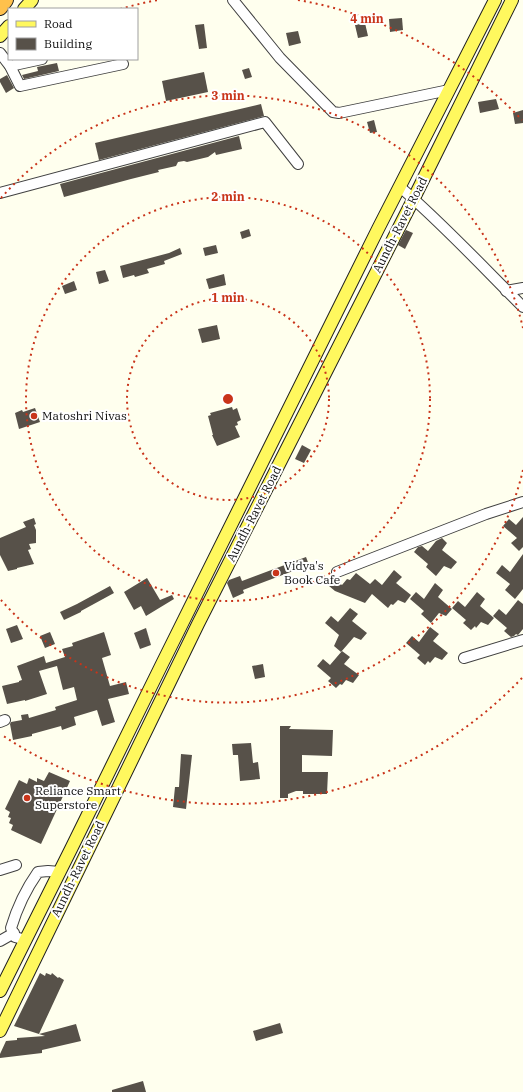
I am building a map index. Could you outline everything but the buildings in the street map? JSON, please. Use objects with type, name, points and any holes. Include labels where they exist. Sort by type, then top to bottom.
[{"type":"highway","points":[[0,8],[6,0]]},
{"type":"main road","points":[[25,8],[32,0]]},
{"type":"main road","name":"Aundh-Ravet Road","points":[[0,991],[400,187],[495,0]]},
{"type":"main road","name":"Aundh-Ravet Road","points":[[0,1031],[198,624],[414,198],[512,0]]},
{"type":"main road","points":[[0,36],[8,27]]},
{"type":"street","points":[[233,0],[280,58],[333,112],[339,113],[449,90]]},
{"type":"street","points":[[0,53],[10,66],[20,86],[123,64]]},
{"type":"street","points":[[10,66],[37,60]]},
{"type":"street","points":[[0,193],[265,122],[298,164]]},
{"type":"street","points":[[400,187],[414,198],[523,307]]},
{"type":"street","points":[[506,291],[523,288]]},
{"type":"street","points":[[337,572],[486,514],[523,502]]},
{"type":"street","points":[[464,658],[523,640]]},
{"type":"street","points":[[0,870],[16,865]]},
{"type":"street","points":[[26,940],[16,937],[11,928],[28,887],[38,872],[60,872]]},
{"type":"street","points":[[0,941],[14,933]]},
{"type":"place","name":"Matoshri Nivas","points":[[34,416]]},
{"type":"place","name":"Vidya's Book Cafe","points":[[276,573]]},
{"type":"place","name":"Reliance Smart Superstore","points":[[27,798]]}]
